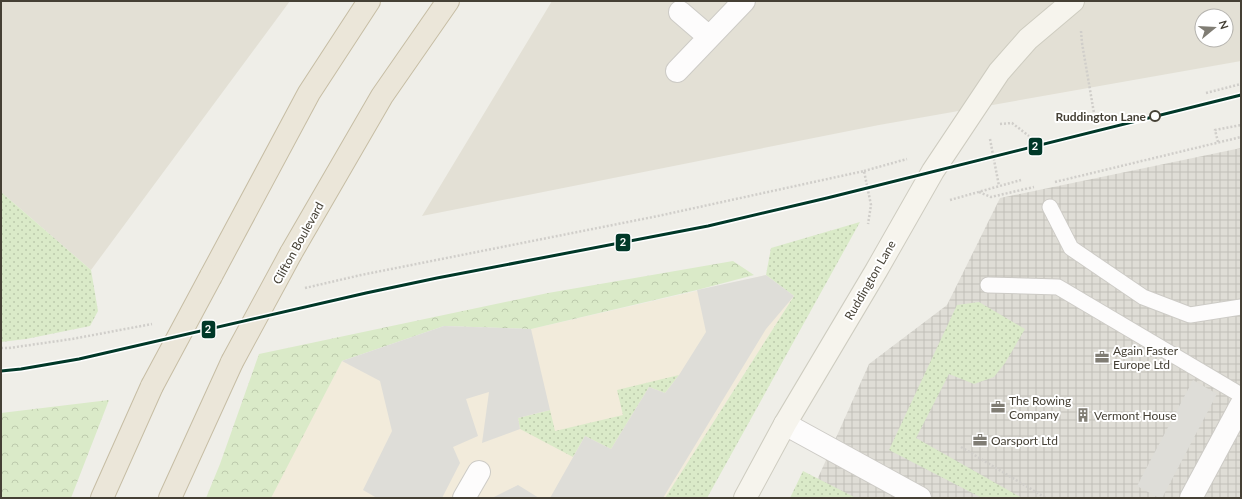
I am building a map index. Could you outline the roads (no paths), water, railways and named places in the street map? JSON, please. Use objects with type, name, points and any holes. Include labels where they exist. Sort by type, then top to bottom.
[{"type":"highway","points":[[102,498],[152,386],[309,93],[369,1]]},
{"type":"highway","name":"Clifton Boulevard","points":[[170,498],[232,362],[292,253],[382,96],[448,1]]},
{"type":"main road","name":"Ruddington Lane","points":[[745,498],[785,424],[930,177],[999,72],[1028,39],[1073,1]]},
{"type":"street","points":[[677,70],[744,1]]},
{"type":"street","points":[[680,12],[709,37]]},
{"type":"street","points":[[1191,498],[1241,405]]},
{"type":"street","points":[[785,424],[920,498]]},
{"type":"street","points":[[464,498],[479,472]]},
{"type":"lane","points":[[1050,207],[1071,248],[1143,297],[1190,315],[1241,307]]},
{"type":"lane","points":[[988,285],[1058,287],[1241,395]]},
{"type":"place","name":"Ruddington Lane","points":[[1155,116]]},
{"type":"place","name":"Again Faster Europe Ltd","points":[[1102,357]]},
{"type":"place","name":"The Rowing Company","points":[[998,407]]},
{"type":"place","name":"Vermont House","points":[[1083,415]]},
{"type":"place","name":"Oarsport Ltd","points":[[980,440]]}]
